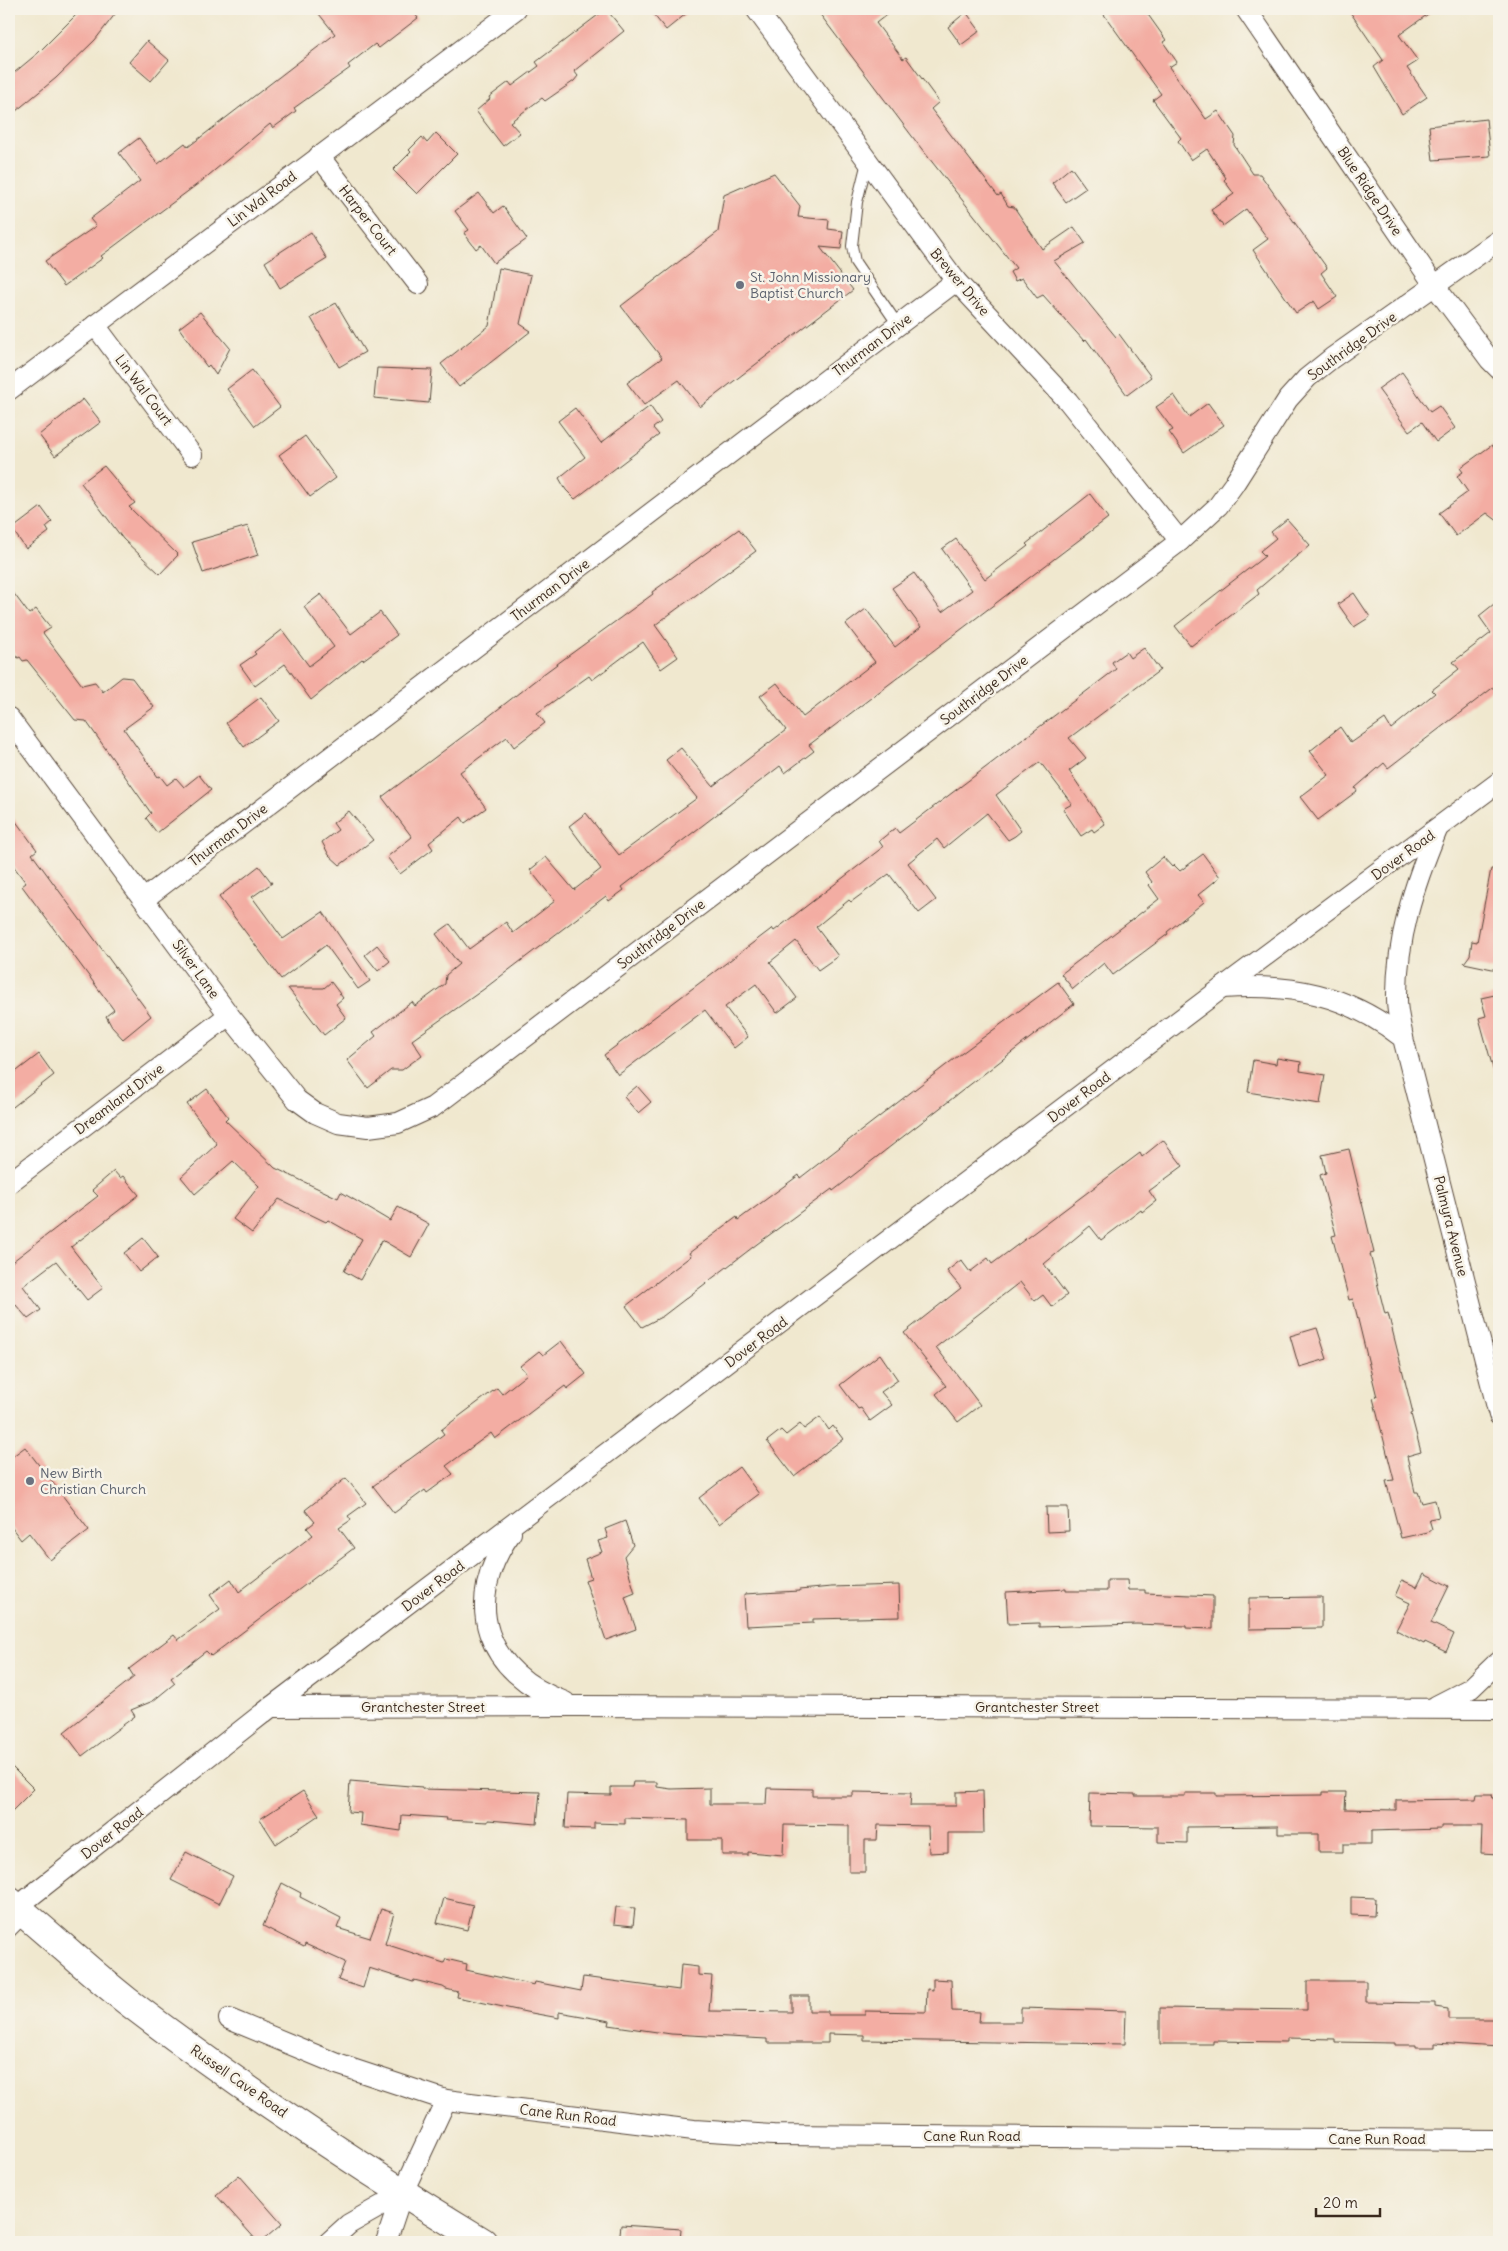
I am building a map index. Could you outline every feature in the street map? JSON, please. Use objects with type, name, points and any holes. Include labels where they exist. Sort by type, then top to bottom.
[{"type":"main road","name":"Russell Cave Road","points":[[15,1914],[126,2000],[254,2094],[402,2194],[483,2242]]},
{"type":"street","name":"Lin Wal Road","points":[[9,390],[516,9]]},
{"type":"street","name":"Brewer Drive","points":[[756,9],[956,281],[1068,401],[1180,541]]},
{"type":"street","name":"Blue Ridge Drive","points":[[1246,9],[1435,286],[1490,360],[1499,369]]},
{"type":"street","name":"Harper Court","points":[[319,156],[418,284]]},
{"type":"street","name":"Southridge Drive","points":[[433,1107],[1180,541],[1218,506],[1288,398],[1307,378],[1332,358],[1499,240]]},
{"type":"street","name":"Thurman Drive","points":[[144,899],[956,281]]},
{"type":"street","name":"Lin Wal Court","points":[[95,326],[192,455]]},
{"type":"street","name":"Silver Lane","points":[[9,718],[282,1084],[297,1100],[315,1113],[338,1124],[368,1127],[398,1123],[433,1107]]},
{"type":"street","name":"Dover Road","points":[[15,1914],[271,1707],[1222,988],[1499,782]]},
{"type":"street","name":"Palmyra Avenue","points":[[1438,829],[1416,883],[1402,932],[1397,1002],[1403,1038],[1499,1415]]},
{"type":"street","points":[[1222,988],[1254,986],[1304,990],[1330,998],[1363,1012],[1386,1025],[1403,1038]]},
{"type":"street","name":"Dreamland Drive","points":[[9,1183],[230,1015]]},
{"type":"street","name":"Grantchester Street","points":[[522,1519],[503,1544],[491,1569],[486,1600],[486,1622],[494,1647],[508,1668],[529,1686],[575,1706]]},
{"type":"street","points":[[1432,1708],[1471,1688],[1499,1661]]},
{"type":"street","name":"Grantchester Street","points":[[271,1707],[1499,1709]]},
{"type":"street","name":"Cane Run Road","points":[[229,2020],[340,2065],[446,2100],[694,2130],[773,2135],[1499,2140]]},
{"type":"street","points":[[386,2242],[402,2194],[446,2100]]},
{"type":"street","points":[[329,2242],[349,2224],[402,2194]]},
{"type":"lane","points":[[867,161],[857,202],[852,246],[855,262],[898,325]]},
{"type":"building","points":[[82,9],[119,9],[95,40],[56,78],[16,111],[9,102],[9,77],[38,53]]},
{"type":"building","points":[[315,9],[411,9],[418,18],[379,48],[375,44],[348,65],[350,68],[294,108],[296,111],[273,128],[270,124],[203,180],[64,286],[45,261],[96,226],[90,219],[140,181],[119,153],[139,138],[158,164],[185,143],[188,147],[335,34]]},
{"type":"building","points":[[606,9],[624,31],[574,71],[578,76],[574,81],[545,101],[542,98],[510,122],[520,133],[503,146],[476,111],[490,99],[489,97],[509,82],[512,86],[539,66],[536,62]]},
{"type":"building","points":[[649,9],[692,9],[666,30]]},
{"type":"building","points":[[816,9],[894,9],[876,23],[903,59],[906,57],[939,102],[931,109],[998,196],[1001,194],[1008,206],[1014,207],[1042,249],[1074,227],[1085,243],[1054,261],[1116,337],[1119,334],[1151,377],[1127,395],[1086,339],[1084,341],[1043,295],[1037,298],[1022,278],[1015,281],[1010,272],[1016,268],[921,148]]},
{"type":"building","points":[[1100,9],[1144,9],[1166,40],[1163,42],[1177,62],[1169,67],[1206,119],[1218,111],[1235,136],[1234,145],[1253,174],[1260,174],[1327,268],[1321,273],[1337,297],[1319,309],[1314,301],[1296,313],[1253,250],[1268,239],[1246,209],[1223,226],[1211,210],[1234,194],[1224,180],[1226,178],[1207,149],[1191,160],[1178,141],[1181,138],[1153,100],[1161,94]]},
{"type":"building","points":[[1348,9],[1435,9],[1399,35],[1418,61],[1407,68],[1427,97],[1402,114],[1374,67],[1383,60]]},
{"type":"building","points":[[966,12],[980,31],[961,45],[948,27]]},
{"type":"building","points":[[147,41],[169,60],[151,81],[129,62]]},
{"type":"building","points":[[1486,119],[1490,156],[1433,160],[1429,126]]},
{"type":"building","points":[[436,133],[457,154],[417,194],[393,170],[411,152],[409,150],[422,137],[427,143]]},
{"type":"building","points":[[1071,167],[1086,188],[1066,202],[1052,183]]},
{"type":"building","points":[[774,173],[800,206],[798,217],[829,220],[828,229],[843,231],[841,249],[820,247],[853,290],[700,407],[679,380],[644,405],[627,383],[662,358],[621,306],[718,232],[724,195]]},
{"type":"building","points":[[479,193],[494,213],[503,206],[527,239],[494,263],[481,245],[476,249],[464,233],[469,230],[455,211]]},
{"type":"building","points":[[311,232],[327,259],[280,288],[265,262]]},
{"type":"building","points":[[499,268],[531,275],[520,324],[531,331],[459,387],[441,364],[489,326]]},
{"type":"building","points":[[336,303],[365,352],[339,367],[311,318]]},
{"type":"building","points":[[200,312],[230,348],[216,375],[209,365],[207,367],[179,328]]},
{"type":"building","points":[[377,368],[432,370],[429,403],[374,398]]},
{"type":"building","points":[[252,370],[280,407],[255,426],[227,389]]},
{"type":"building","points":[[1402,372],[1430,412],[1439,406],[1455,428],[1436,442],[1422,422],[1409,431],[1378,389]]},
{"type":"building","points":[[1174,395],[1189,417],[1208,403],[1224,425],[1184,453],[1169,432],[1173,430],[1156,407]]},
{"type":"building","points":[[83,399],[101,422],[55,456],[39,435]]},
{"type":"building","points":[[650,406],[661,422],[653,428],[659,435],[575,499],[566,490],[559,478],[585,457],[558,421],[575,408],[601,443]]},
{"type":"building","points":[[305,436],[336,478],[310,497],[279,455]]},
{"type":"building","points":[[1492,445],[1499,456],[1499,522],[1487,513],[1456,536],[1439,513],[1468,492],[1457,476],[1463,472],[1460,468]]},
{"type":"building","points":[[104,466],[135,503],[129,507],[178,555],[160,574],[123,539],[81,483]]},
{"type":"building","points":[[1090,494],[1108,518],[809,745],[814,751],[785,773],[780,766],[622,887],[624,890],[609,901],[606,896],[484,989],[412,1040],[422,1055],[402,1070],[391,1070],[368,1088],[347,1060],[376,1036],[373,1032],[412,1002],[415,1006],[445,984],[446,975],[459,964],[436,934],[450,924],[469,949],[506,922],[513,933],[555,901],[530,870],[546,857],[574,890],[601,869],[569,826],[586,813],[619,855],[697,798],[666,760],[681,748],[713,786],[786,730],[760,696],[777,683],[803,717],[875,662],[846,624],[866,609],[895,647],[921,627],[892,588],[914,573],[942,612],[972,590],[942,549],[956,539],[985,579]]},
{"type":"building","points":[[41,507],[52,522],[46,527],[49,532],[26,549],[12,529]]},
{"type":"building","points":[[1287,519],[1310,545],[1257,590],[1259,594],[1191,646],[1175,626],[1265,556],[1260,551],[1276,538],[1271,532]]},
{"type":"building","points":[[248,526],[258,555],[203,573],[192,542]]},
{"type":"building","points":[[739,529],[756,551],[655,625],[678,657],[661,669],[643,642],[592,680],[589,676],[537,713],[545,723],[514,747],[507,737],[460,772],[486,808],[465,823],[461,817],[429,843],[433,849],[400,874],[387,857],[412,837],[382,797],[542,675],[653,594],[652,592]]},
{"type":"building","points":[[9,587],[29,614],[36,609],[51,628],[43,633],[82,685],[95,682],[103,692],[122,677],[132,678],[154,707],[124,729],[158,777],[160,776],[167,785],[176,778],[184,787],[199,775],[211,790],[157,833],[146,818],[151,813],[86,721],[75,720],[27,660],[23,661],[20,657],[18,658],[9,645]]},
{"type":"building","points":[[1354,593],[1370,617],[1354,627],[1338,604]]},
{"type":"building","points":[[321,594],[351,634],[380,612],[397,635],[362,659],[311,700],[285,664],[255,686],[240,665],[256,654],[254,652],[282,630],[309,666],[334,647],[304,607]]},
{"type":"building","points":[[1499,600],[1499,683],[1388,768],[1384,763],[1355,788],[1357,791],[1318,820],[1300,797],[1329,775],[1310,751],[1340,727],[1351,743],[1385,719],[1391,729],[1435,693],[1432,690],[1459,669],[1453,662],[1491,633],[1479,616]]},
{"type":"building","points":[[1144,648],[1160,670],[1069,738],[1086,758],[1069,771],[1105,824],[1094,832],[1092,829],[1081,836],[1063,809],[1072,804],[1040,762],[996,795],[1021,831],[1015,836],[1008,840],[987,813],[944,848],[937,839],[908,863],[936,900],[919,913],[889,874],[851,902],[849,900],[816,927],[838,956],[818,970],[796,941],[770,962],[797,998],[777,1013],[756,984],[725,1007],[748,1037],[734,1048],[705,1010],[618,1075],[604,1055],[772,928],[774,931],[883,847],[879,841],[895,828],[899,833],[1116,669],[1112,662],[1126,652],[1130,658]]},
{"type":"building","points":[[261,697],[279,721],[244,747],[226,723]]},
{"type":"building","points":[[349,811],[373,840],[340,865],[329,855],[322,842],[338,830],[333,823]]},
{"type":"building","points":[[9,812],[37,850],[32,854],[151,1016],[123,1039],[112,1027],[106,1016],[114,1010],[22,886],[26,883],[9,860]]},
{"type":"building","points":[[1203,854],[1220,877],[1198,895],[1204,902],[1167,932],[1168,934],[1113,975],[1104,963],[1073,989],[1061,974],[1159,899],[1149,885],[1152,882],[1145,872],[1163,857],[1172,867],[1174,865],[1180,871]]},
{"type":"building","points":[[259,866],[272,883],[252,897],[283,939],[323,912],[370,981],[358,989],[326,945],[281,979],[219,897]]},
{"type":"building","points":[[1491,869],[1499,869],[1499,960],[1497,970],[1464,963],[1470,955],[1472,941],[1477,942]]},
{"type":"building","points":[[377,945],[390,961],[378,971],[365,955]]},
{"type":"building","points":[[331,982],[343,998],[336,1004],[346,1018],[324,1035],[288,988],[324,988]]},
{"type":"building","points":[[1058,982],[1074,1004],[833,1191],[832,1189],[757,1244],[663,1316],[642,1327],[626,1306],[691,1256],[689,1253],[737,1217],[738,1220],[799,1175],[800,1178],[954,1059]]},
{"type":"building","points":[[1499,994],[1499,1071],[1494,1072],[1479,1018],[1486,1016],[1481,998]]},
{"type":"building","points":[[39,1054],[54,1075],[9,1110],[9,1077]]},
{"type":"building","points":[[1277,1058],[1301,1062],[1300,1071],[1325,1075],[1320,1104],[1248,1092],[1253,1060],[1276,1064]]},
{"type":"building","points":[[637,1086],[651,1102],[638,1113],[624,1097]]},
{"type":"building","points":[[207,1089],[228,1117],[225,1120],[275,1168],[338,1198],[341,1192],[390,1221],[398,1207],[429,1224],[411,1257],[382,1240],[360,1280],[344,1271],[362,1239],[328,1220],[326,1222],[279,1199],[252,1233],[233,1219],[259,1186],[233,1161],[195,1194],[181,1177],[217,1144],[187,1104]]},
{"type":"building","points":[[1163,1140],[1183,1166],[1149,1191],[1156,1201],[1101,1240],[1090,1226],[1044,1264],[1067,1295],[1052,1307],[1043,1295],[1035,1301],[1020,1282],[936,1347],[980,1405],[958,1422],[936,1394],[946,1386],[904,1333],[961,1288],[947,1271],[961,1260],[970,1272],[988,1258],[992,1264],[1140,1153],[1142,1157]]},
{"type":"building","points":[[1349,1149],[1374,1253],[1370,1254],[1385,1314],[1388,1313],[1421,1452],[1407,1456],[1415,1492],[1418,1492],[1422,1503],[1435,1500],[1439,1517],[1429,1519],[1432,1529],[1428,1532],[1401,1538],[1386,1481],[1394,1480],[1373,1398],[1377,1397],[1353,1299],[1349,1300],[1332,1236],[1336,1235],[1320,1175],[1326,1173],[1322,1155]]},
{"type":"building","points":[[114,1171],[120,1178],[123,1176],[139,1195],[71,1247],[103,1288],[87,1300],[56,1261],[23,1286],[41,1310],[28,1319],[9,1297],[9,1264],[98,1196],[92,1190]]},
{"type":"building","points":[[143,1238],[158,1257],[139,1272],[124,1253]]},
{"type":"building","points":[[1317,1328],[1327,1359],[1299,1367],[1290,1336]]},
{"type":"building","points":[[561,1341],[586,1374],[567,1389],[565,1386],[495,1439],[491,1433],[446,1466],[453,1474],[427,1493],[425,1490],[394,1513],[373,1486],[444,1434],[441,1430],[497,1388],[502,1394],[527,1374],[520,1366],[539,1351],[543,1355]]},
{"type":"building","points":[[880,1354],[898,1380],[881,1392],[892,1405],[870,1421],[861,1408],[858,1409],[840,1385]]},
{"type":"building","points":[[820,1417],[829,1430],[833,1426],[843,1439],[794,1476],[767,1441],[781,1430],[786,1435],[800,1424],[804,1429]]},
{"type":"building","name":"New Birth Christian Church","points":[[25,1447],[89,1530],[50,1560],[29,1533],[21,1540],[9,1524],[9,1459]]},
{"type":"building","points":[[739,1467],[759,1494],[719,1524],[699,1498]]},
{"type":"building","points":[[346,1478],[366,1503],[348,1516],[351,1520],[339,1528],[354,1548],[211,1656],[206,1651],[171,1678],[175,1683],[153,1701],[131,1710],[135,1716],[82,1756],[64,1732],[134,1677],[129,1669],[174,1635],[178,1640],[220,1609],[210,1595],[231,1579],[239,1592],[313,1535],[307,1528],[315,1522],[305,1510]]},
{"type":"building","points":[[1046,1507],[1068,1507],[1069,1531],[1047,1532]]},
{"type":"building","points":[[625,1521],[633,1545],[624,1556],[635,1593],[625,1597],[636,1629],[606,1640],[585,1580],[591,1578],[585,1559],[602,1552],[598,1541],[608,1538],[605,1529]]},
{"type":"building","points":[[1424,1573],[1449,1586],[1431,1623],[1454,1634],[1446,1652],[1425,1642],[1424,1644],[1396,1630],[1410,1603],[1395,1596],[1402,1580],[1417,1587]]},
{"type":"building","points":[[1107,1580],[1127,1580],[1128,1590],[1145,1590],[1145,1593],[1213,1596],[1213,1629],[1137,1624],[1039,1627],[1039,1623],[1008,1624],[1006,1592],[1066,1589],[1066,1591],[1107,1591]]},
{"type":"building","points":[[899,1585],[900,1617],[813,1619],[813,1623],[746,1626],[744,1594],[831,1587]]},
{"type":"building","points":[[1322,1597],[1322,1628],[1249,1629],[1249,1598]]},
{"type":"building","points":[[9,1764],[34,1789],[9,1814]]},
{"type":"building","points":[[350,1781],[422,1787],[422,1789],[540,1792],[537,1824],[488,1820],[488,1822],[446,1820],[447,1818],[402,1815],[401,1831],[360,1825],[361,1813],[348,1812]]},
{"type":"building","points":[[633,1782],[657,1782],[657,1787],[671,1789],[710,1788],[710,1804],[766,1804],[767,1788],[812,1789],[812,1796],[853,1796],[853,1792],[911,1793],[910,1806],[956,1806],[956,1792],[983,1791],[984,1833],[948,1833],[948,1852],[929,1853],[928,1826],[878,1825],[877,1840],[865,1840],[865,1872],[849,1872],[849,1826],[784,1825],[783,1855],[748,1852],[748,1855],[722,1855],[722,1840],[688,1840],[688,1820],[625,1818],[625,1824],[594,1823],[594,1829],[565,1828],[567,1794],[611,1795],[611,1787],[632,1787]]},
{"type":"building","points":[[303,1791],[319,1815],[276,1844],[260,1819]]},
{"type":"building","points":[[1323,1792],[1346,1792],[1345,1809],[1396,1810],[1396,1800],[1476,1799],[1477,1794],[1492,1794],[1493,1799],[1499,1799],[1499,1854],[1481,1853],[1482,1826],[1441,1826],[1441,1829],[1371,1831],[1371,1844],[1343,1844],[1343,1852],[1319,1852],[1319,1834],[1278,1834],[1278,1826],[1187,1827],[1187,1843],[1158,1842],[1158,1827],[1089,1826],[1090,1793],[1135,1794],[1135,1796],[1185,1796],[1185,1793],[1216,1793],[1216,1796],[1323,1795]]},
{"type":"building","points":[[186,1852],[233,1876],[219,1904],[171,1880]]},
{"type":"building","points":[[282,1883],[301,1893],[300,1897],[341,1918],[337,1928],[370,1938],[381,1909],[394,1913],[385,1944],[444,1963],[446,1959],[467,1964],[466,1970],[534,1985],[535,1982],[581,1991],[583,1977],[679,1990],[681,1965],[698,1967],[698,1975],[712,1976],[709,2011],[792,2012],[792,1996],[809,1996],[809,2011],[828,2011],[828,2015],[865,2015],[865,2011],[926,2012],[927,1989],[933,1990],[933,1979],[951,1980],[952,2011],[980,2012],[979,2022],[1021,2022],[1021,2008],[1126,2011],[1125,2044],[864,2040],[864,2035],[828,2034],[828,2043],[767,2043],[767,2039],[671,2034],[609,2025],[610,2021],[559,2012],[559,2018],[526,2012],[457,1997],[458,1992],[443,1987],[414,1980],[413,1982],[369,1968],[363,1988],[338,1980],[345,1962],[305,1944],[304,1947],[263,1926]]},
{"type":"building","points":[[1351,1897],[1375,1898],[1374,1916],[1351,1915]]},
{"type":"building","points":[[444,1898],[473,1905],[467,1930],[437,1923]]},
{"type":"building","points":[[616,1907],[635,1908],[633,1926],[614,1924]]},
{"type":"building","points":[[1307,1981],[1366,1981],[1366,2002],[1435,2003],[1435,2007],[1448,2009],[1448,2019],[1499,2019],[1499,2047],[1435,2043],[1435,2047],[1416,2047],[1416,2045],[1395,2045],[1395,2043],[1335,2042],[1335,2039],[1287,2038],[1287,2042],[1213,2041],[1213,2044],[1160,2044],[1160,2008],[1307,2010]]},
{"type":"building","points":[[239,2175],[282,2224],[261,2242],[258,2242],[216,2195]]},
{"type":"building","points":[[621,2225],[681,2229],[680,2242],[619,2242]]},
{"type":"place","name":"St. John Missionary Baptist Church","points":[[740,285]]},
{"type":"place","name":"New Birth Christian Church","points":[[30,1481]]}]
